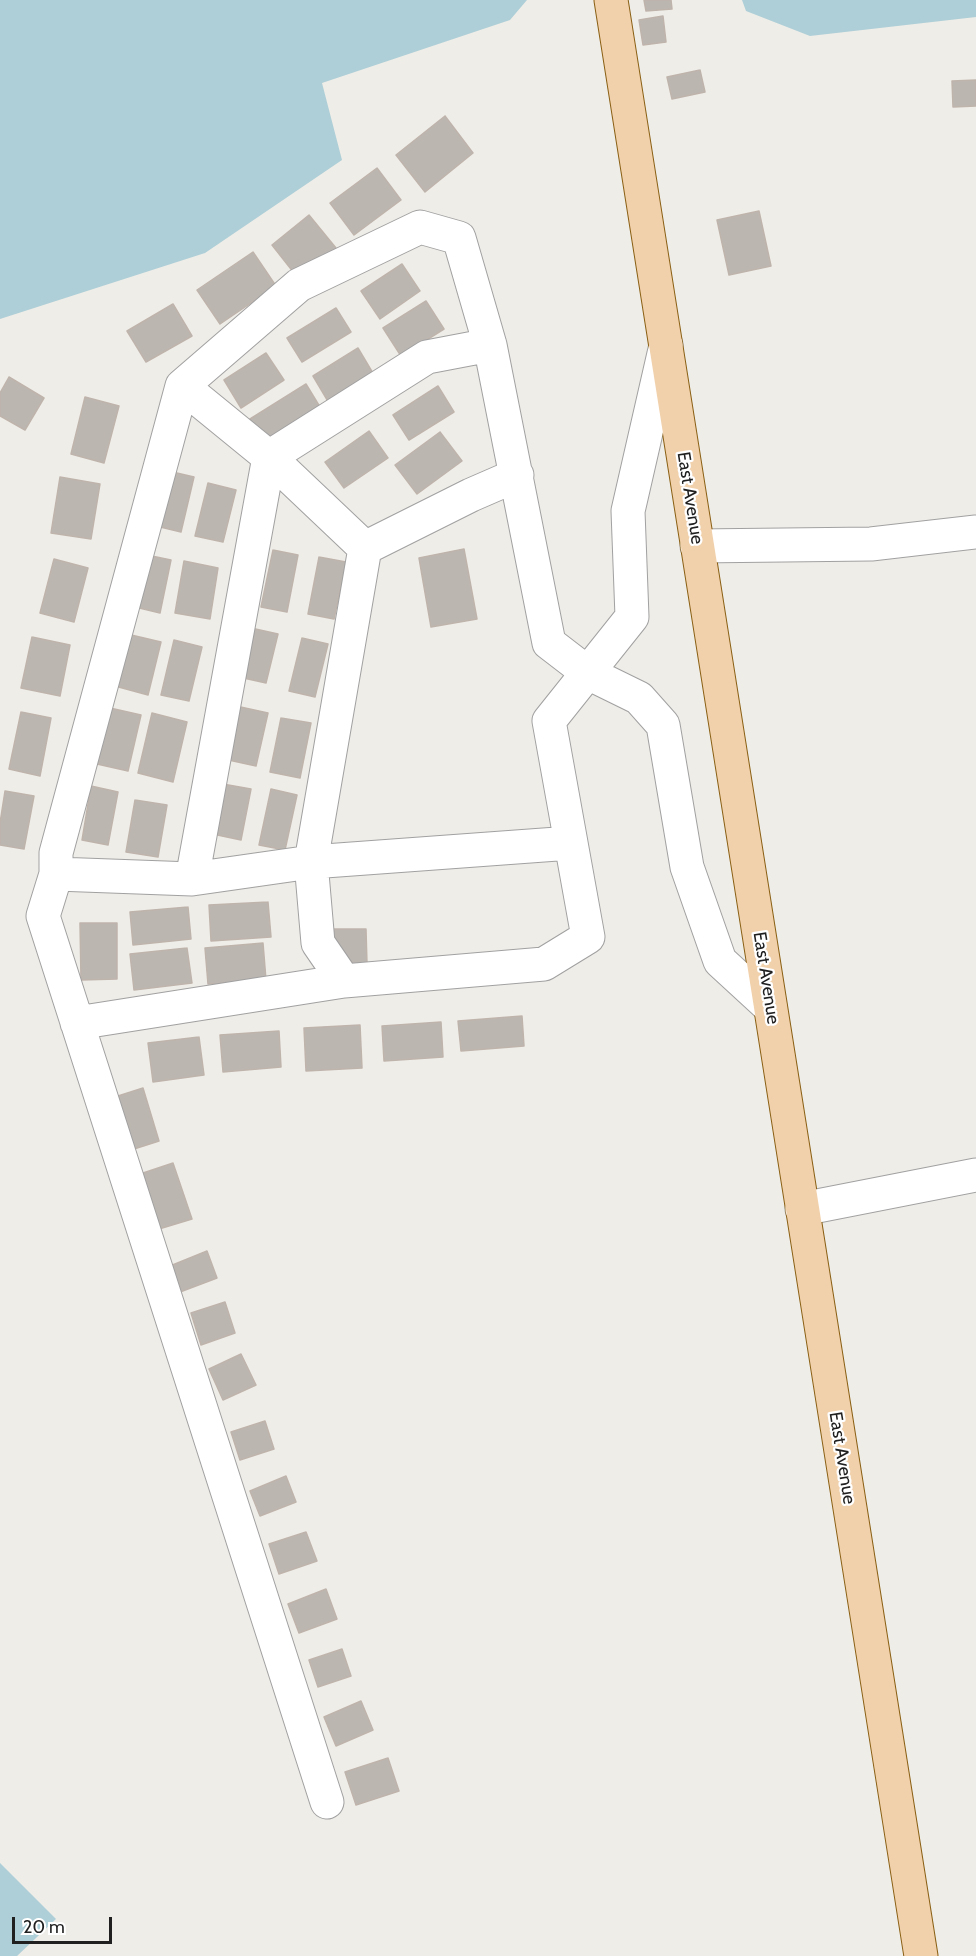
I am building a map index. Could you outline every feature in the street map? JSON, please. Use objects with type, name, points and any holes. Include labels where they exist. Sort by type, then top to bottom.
[{"type":"main road","name":"East Avenue","points":[[611,0],[921,1956]]},
{"type":"street","points":[[327,1802],[43,916],[56,874],[56,853],[182,386],[299,285],[420,227],[459,238],[490,345],[549,643],[588,673],[639,698],[663,725],[687,867],[720,961],[770,1007]]},
{"type":"street","points":[[192,879],[269,457],[427,357],[490,345]]},
{"type":"street","points":[[77,1023],[344,981],[544,964],[588,937],[549,721],[632,617],[628,511],[666,345]]},
{"type":"street","points":[[182,386],[269,457],[365,548]]},
{"type":"street","points":[[365,548],[471,495],[517,475]]},
{"type":"street","points":[[697,546],[871,544],[976,532]]},
{"type":"street","points":[[344,981],[318,943],[311,862],[365,548]]},
{"type":"street","points":[[56,874],[192,879],[311,862],[571,843]]},
{"type":"street","points":[[802,1209],[976,1175]]},
{"type":"water","points":[[0,0],[527,0],[510,20],[322,83],[342,160],[205,253],[0,319]]},
{"type":"water","points":[[742,0],[976,0],[976,17],[810,36],[746,11]]},
{"type":"water","points":[[0,1863],[56,1919],[17,1956],[0,1956]]},
{"type":"building","points":[[644,0],[671,0],[672,9],[646,11]]},
{"type":"building","points":[[663,16],[666,42],[643,45],[639,20]]},
{"type":"building","points":[[700,70],[705,92],[672,99],[667,77]]},
{"type":"building","points":[[976,80],[976,106],[953,107],[952,81]]},
{"type":"building","points":[[445,116],[473,153],[425,192],[396,155]]},
{"type":"building","points":[[377,168],[401,200],[354,235],[330,203]]},
{"type":"building","points":[[759,211],[771,266],[729,275],[717,220]]},
{"type":"building","points":[[309,215],[336,248],[298,278],[272,245]]},
{"type":"building","points":[[253,252],[276,286],[220,324],[197,290]]},
{"type":"building","points":[[402,264],[420,291],[380,319],[361,291]]},
{"type":"building","points":[[426,301],[444,329],[401,356],[383,328]]},
{"type":"building","points":[[173,304],[192,336],[146,362],[127,331]]},
{"type":"building","points":[[336,308],[351,332],[302,362],[287,338]]},
{"type":"building","points":[[358,348],[374,375],[329,403],[313,376]]},
{"type":"building","points":[[266,353],[284,380],[241,408],[224,380]]},
{"type":"building","points":[[9,377],[44,398],[25,430],[0,416],[0,393]]},
{"type":"building","points":[[306,384],[320,407],[264,442],[250,419]]},
{"type":"building","points":[[438,386],[454,412],[409,440],[393,415]]},
{"type":"building","points":[[85,397],[119,406],[104,463],[71,454]]},
{"type":"building","points":[[369,431],[388,458],[344,488],[325,462]]},
{"type":"building","points":[[440,432],[462,461],[417,494],[395,465]]},
{"type":"building","points":[[164,470],[194,477],[181,532],[152,525]]},
{"type":"building","points":[[60,477],[100,484],[91,539],[51,533]]},
{"type":"building","points":[[208,483],[236,490],[223,542],[195,536]]},
{"type":"building","points":[[464,549],[477,619],[431,627],[419,558]]},
{"type":"building","points":[[273,550],[298,555],[287,612],[261,607]]},
{"type":"building","points":[[142,554],[171,560],[160,613],[131,606]]},
{"type":"building","points":[[319,557],[346,562],[334,619],[308,614]]},
{"type":"building","points":[[54,559],[88,568],[74,622],[40,613]]},
{"type":"building","points":[[184,561],[218,568],[210,619],[175,613]]},
{"type":"building","points":[[251,628],[278,634],[266,683],[239,677]]},
{"type":"building","points":[[127,634],[161,642],[148,695],[115,686]]},
{"type":"building","points":[[32,637],[70,645],[60,696],[21,688]]},
{"type":"building","points":[[302,638],[328,644],[315,697],[289,691]]},
{"type":"building","points":[[174,640],[202,647],[189,701],[161,695]]},
{"type":"building","points":[[236,706],[268,713],[256,766],[224,759]]},
{"type":"building","points":[[110,708],[141,715],[128,771],[97,764]]},
{"type":"building","points":[[21,712],[51,718],[40,776],[9,769]]},
{"type":"building","points":[[152,713],[187,722],[173,782],[138,773]]},
{"type":"building","points":[[281,718],[311,723],[300,778],[270,772]]},
{"type":"building","points":[[217,783],[251,789],[241,840],[208,833]]},
{"type":"building","points":[[91,786],[118,792],[108,845],[82,840]]},
{"type":"building","points":[[271,789],[297,795],[285,850],[259,845]]},
{"type":"building","points":[[5,791],[34,796],[24,849],[0,845],[0,823]]},
{"type":"building","points":[[135,800],[167,805],[158,857],[126,852]]},
{"type":"building","points":[[268,902],[271,937],[211,941],[209,905]]},
{"type":"building","points":[[188,907],[191,939],[133,945],[130,912]]},
{"type":"building","points":[[80,923],[117,923],[117,979],[81,980]]},
{"type":"building","points":[[333,929],[366,929],[367,964],[334,965]]},
{"type":"building","points":[[263,943],[266,980],[208,984],[205,948]]},
{"type":"building","points":[[187,948],[192,983],[134,990],[130,954]]},
{"type":"building","points":[[522,1016],[524,1046],[461,1051],[458,1021]]},
{"type":"building","points":[[441,1022],[443,1057],[384,1061],[382,1026]]},
{"type":"building","points":[[360,1025],[362,1068],[306,1071],[304,1028]]},
{"type":"building","points":[[279,1031],[281,1067],[223,1072],[220,1035]]},
{"type":"building","points":[[199,1037],[204,1075],[153,1082],[148,1043]]},
{"type":"building","points":[[143,1088],[159,1141],[134,1149],[118,1096]]},
{"type":"building","points":[[173,1163],[192,1219],[159,1229],[140,1174]]},
{"type":"building","points":[[207,1251],[217,1278],[180,1292],[170,1266]]},
{"type":"building","points":[[225,1302],[235,1333],[201,1345],[191,1313]]},
{"type":"building","points":[[241,1354],[256,1385],[223,1400],[209,1369]]},
{"type":"building","points":[[265,1421],[274,1449],[240,1460],[231,1432]]},
{"type":"building","points":[[286,1476],[296,1502],[260,1516],[250,1491]]},
{"type":"building","points":[[306,1532],[317,1561],[279,1574],[269,1544]]},
{"type":"building","points":[[326,1589],[337,1619],[299,1633],[288,1604]]},
{"type":"building","points":[[342,1649],[351,1676],[318,1687],[309,1660]]},
{"type":"building","points":[[361,1701],[373,1730],[336,1746],[324,1717]]},
{"type":"building","points":[[388,1758],[399,1791],[356,1805],[345,1772]]}]
